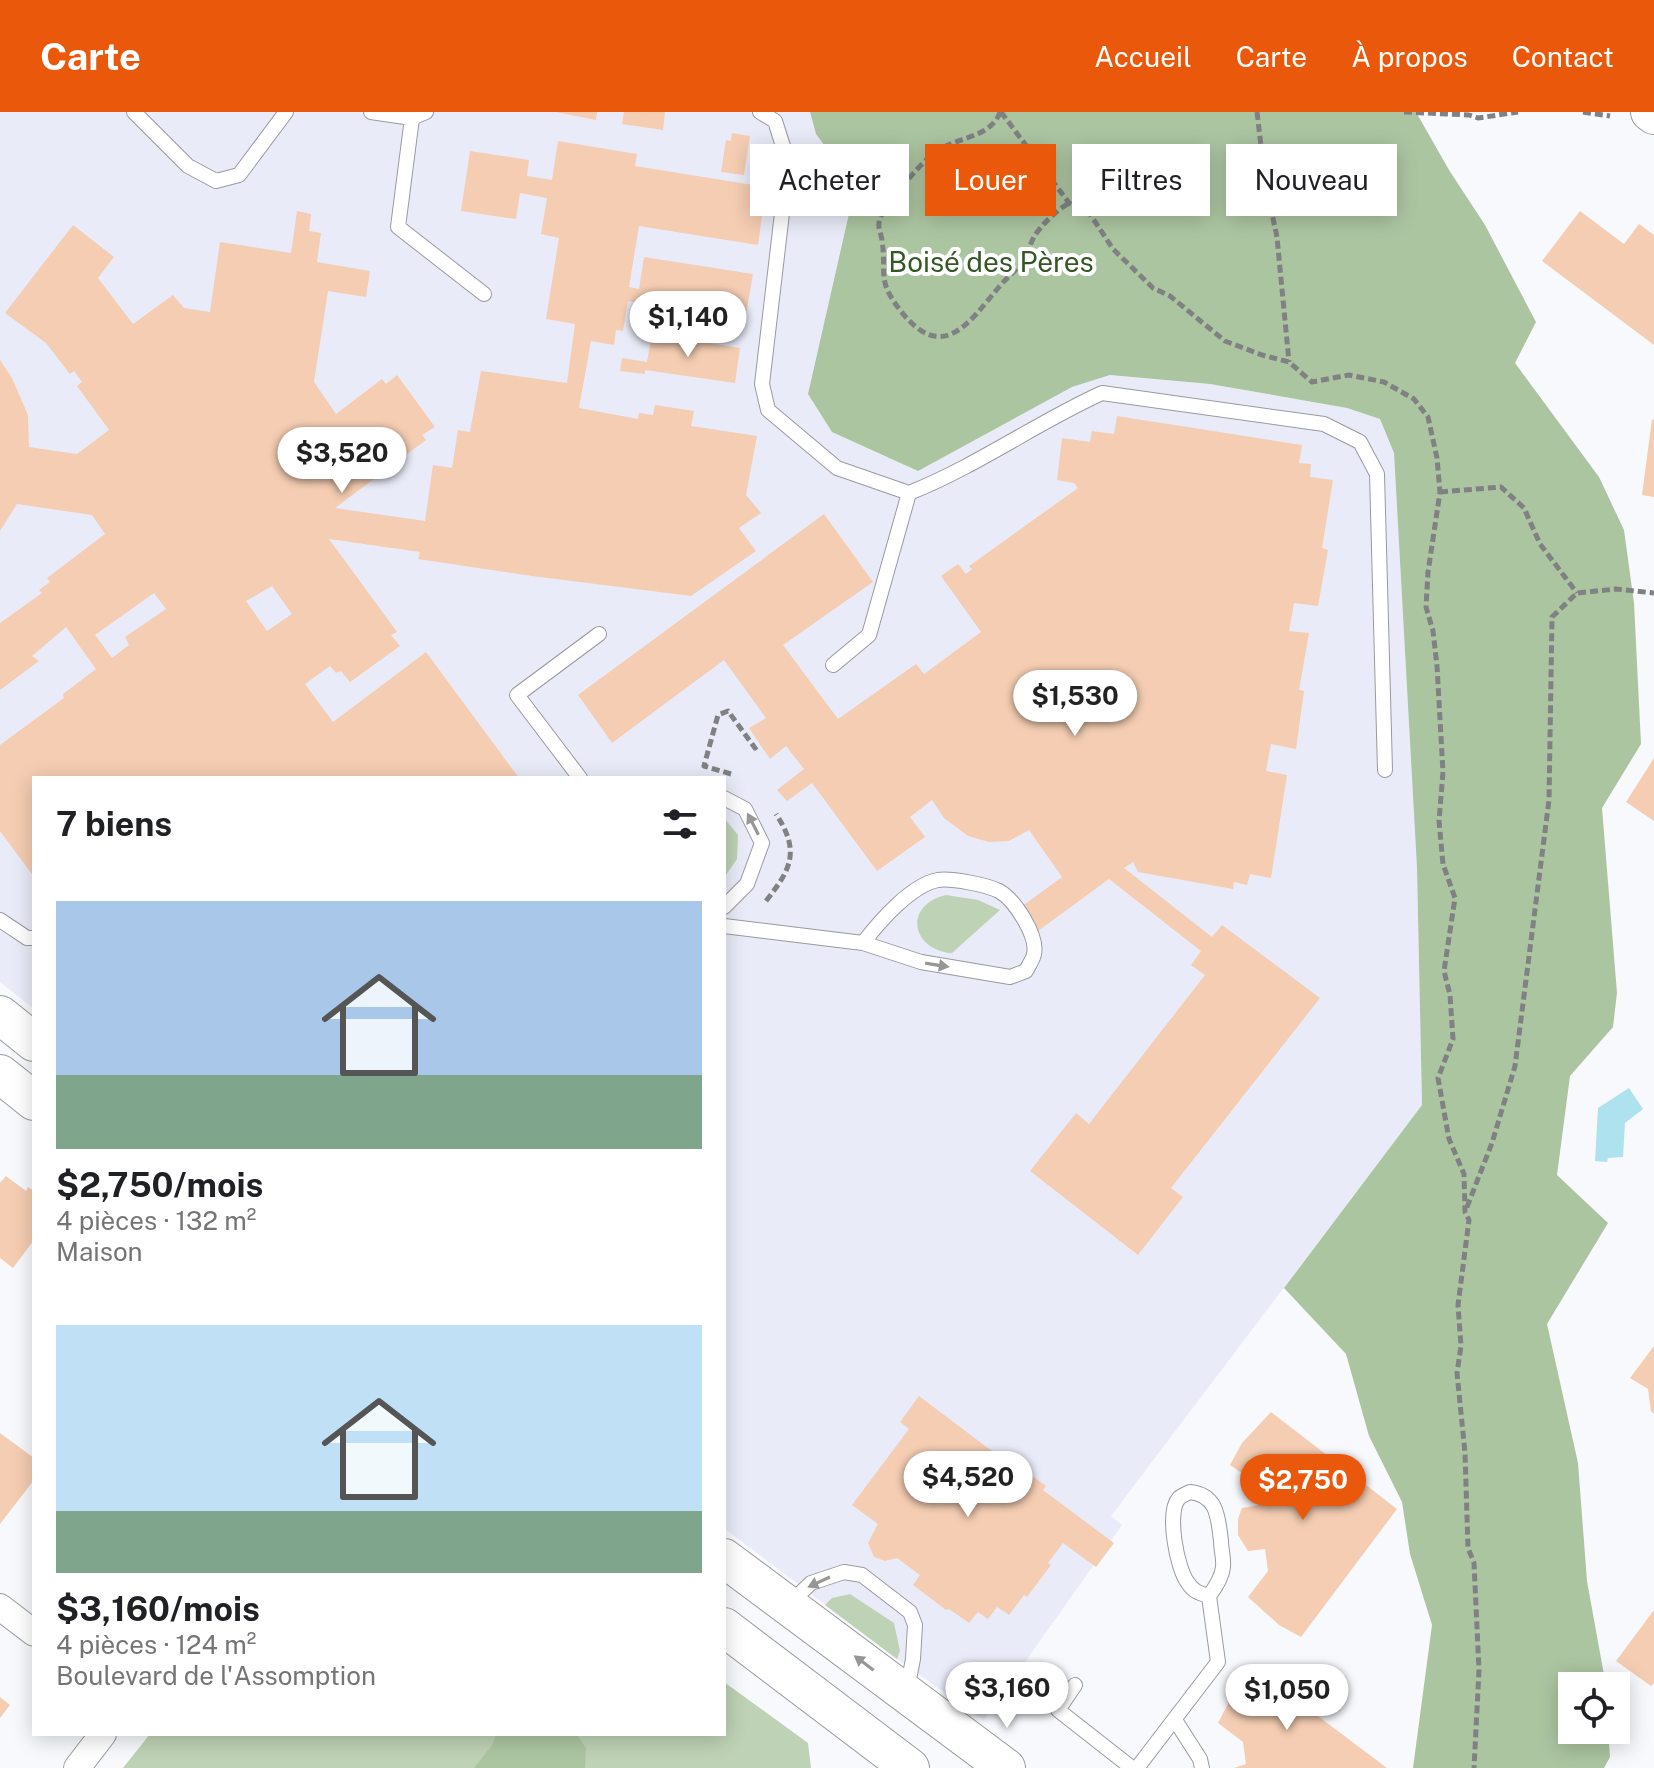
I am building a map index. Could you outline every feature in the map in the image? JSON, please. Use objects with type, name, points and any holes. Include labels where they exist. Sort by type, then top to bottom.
[{"type":"street","points":[[0,1015],[32,1040]]},
{"type":"street","points":[[0,1074],[32,1099]]},
{"type":"street","points":[[726,1559],[1006,1768]]},
{"type":"street","points":[[0,1607],[32,1631]]},
{"type":"street","points":[[726,1629],[910,1768]]},
{"type":"street","points":[[77,1768],[101,1736]]},
{"type":"lane","points":[[134,112],[188,166],[216,181],[239,175],[286,112]]},
{"type":"lane","points":[[371,112],[419,115],[398,227],[484,294]]},
{"type":"lane","points":[[760,112],[775,121],[788,162],[762,384],[768,410],[837,468],[909,493],[952,476],[1071,407],[1102,393],[1324,424],[1360,442],[1377,474],[1385,770]]},
{"type":"lane","points":[[833,665],[869,635],[909,493]]},
{"type":"lane","points":[[578,776],[517,695],[599,634]]},
{"type":"lane","points":[[726,799],[745,809],[762,843],[747,884],[726,905]]},
{"type":"lane","points":[[726,926],[863,943],[921,962],[1010,977],[1026,971],[1035,953],[1033,937],[1020,912],[1001,892],[972,883],[938,880],[911,894],[887,912],[863,943]]},
{"type":"lane","points":[[0,920],[27,938],[32,938]]},
{"type":"lane","points":[[1075,1685],[1058,1710],[1134,1768],[1218,1662],[1209,1596],[1218,1584],[1223,1567],[1218,1512],[1212,1501],[1201,1493],[1190,1492],[1179,1498],[1173,1513],[1173,1551],[1185,1581],[1195,1592],[1209,1596]]},
{"type":"lane","points":[[787,1605],[811,1583],[844,1572],[862,1575],[910,1612],[915,1625],[907,1694]]},
{"type":"lane","points":[[1175,1720],[1200,1759],[1202,1768]]},
{"type":"path","points":[[1069,203],[1035,235],[1025,259],[967,326],[953,333],[935,336],[919,328],[902,313],[889,295],[882,278],[879,224],[882,213],[894,201],[896,192],[940,149],[983,131],[1001,112],[1069,203],[1090,214],[1113,249],[1153,288],[1170,296],[1225,341],[1289,362],[1312,382],[1349,375],[1384,382],[1414,399],[1428,417],[1437,458],[1440,492],[1426,607],[1433,631],[1437,666],[1443,772],[1439,821],[1443,864],[1455,898],[1444,971],[1450,995],[1453,1039],[1438,1078],[1449,1139],[1464,1174],[1465,1212],[1469,1220],[1458,1305],[1461,1346],[1457,1373],[1465,1453],[1468,1548],[1474,1563],[1479,1670],[1474,1768]]},
{"type":"path","points":[[1257,112],[1261,146],[1260,181],[1277,237],[1289,362]]},
{"type":"path","points":[[1404,112],[1469,113],[1478,118],[1518,112]]},
{"type":"path","points":[[1583,112],[1610,116]]},
{"type":"path","points":[[1440,492],[1501,487],[1524,508],[1540,544],[1577,593]]},
{"type":"path","points":[[1465,1212],[1492,1143],[1515,1066],[1549,800],[1552,617],[1577,593],[1616,589],[1654,593]]},
{"type":"path","points":[[741,778],[704,766],[718,715],[728,711],[755,748],[760,744]]},
{"type":"path","points":[[766,909],[766,902],[791,861],[791,843],[786,829],[772,808]]},
{"type":"shaded area","points":[[0,112],[810,112],[816,134],[823,144],[750,144],[750,216],[848,216],[808,394],[1072,387],[1110,375],[1210,384],[1347,408],[1380,419],[1394,453],[1417,868],[1422,1105],[1111,1516],[1122,1525],[984,1720],[897,1659],[726,1530],[726,776],[32,776],[32,1007],[0,982]]},
{"type":"green space","name":"Boisé des Pères","points":[[810,112],[1416,112],[1485,225],[1536,322],[1515,363],[1599,477],[1624,530],[1634,603],[1641,744],[1602,808],[1617,993],[1613,1027],[1570,1076],[1557,1175],[1608,1223],[1547,1324],[1578,1463],[1587,1581],[1603,1672],[1558,1672],[1558,1744],[1609,1744],[1610,1757],[1604,1768],[1413,1768],[1432,1625],[1410,1554],[1402,1502],[1369,1436],[1346,1354],[1284,1288],[1422,1105],[1417,868],[1394,453],[1380,419],[1347,408],[1210,384],[1110,375],[1072,387],[918,471],[832,432],[808,394],[848,216],[909,216],[909,144],[823,144],[816,134]]},
{"type":"green space","points":[[726,820],[738,835],[737,859],[726,875]]},
{"type":"green space","points":[[946,895],[978,900],[1000,910],[952,953],[928,944],[918,927],[918,917],[923,908],[932,900]]},
{"type":"green space","points":[[850,1594],[894,1623],[900,1651],[897,1659],[825,1605],[832,1598]]},
{"type":"green space","points":[[726,1683],[808,1743],[811,1768],[123,1768],[148,1736],[726,1736]]},
{"type":"green space","points":[[495,1736],[577,1736],[586,1748],[585,1768],[474,1768],[493,1744]]},
{"type":"water","points":[[1629,1088],[1643,1109],[1625,1123],[1623,1157],[1608,1158],[1607,1162],[1595,1161],[1598,1108]]},
{"type":"building","points":[[556,112],[597,112],[596,120]]},
{"type":"building","points":[[624,112],[665,112],[663,130],[622,124]]},
{"type":"building","points":[[732,133],[750,136],[744,175],[721,172],[726,140],[731,141]]},
{"type":"building","points":[[558,141],[637,154],[635,166],[750,184],[750,216],[762,216],[758,245],[639,226],[629,287],[639,289],[644,257],[753,274],[745,320],[628,301],[623,331],[616,330],[614,345],[591,341],[579,408],[638,419],[639,413],[653,415],[655,405],[694,411],[691,426],[757,436],[746,495],[761,513],[739,528],[756,551],[691,596],[418,559],[420,552],[329,539],[397,632],[391,635],[400,646],[350,682],[341,671],[336,673],[330,666],[305,684],[333,722],[426,652],[518,776],[32,776],[32,874],[0,831],[0,745],[64,698],[63,694],[96,669],[66,627],[32,656],[39,661],[0,690],[0,623],[42,593],[39,590],[50,582],[47,578],[105,534],[92,515],[17,504],[0,531],[0,360],[12,378],[28,415],[29,447],[77,454],[109,430],[77,386],[82,382],[74,371],[70,374],[46,343],[5,313],[73,225],[114,257],[98,278],[133,324],[173,295],[184,308],[210,312],[220,242],[291,253],[297,211],[311,214],[309,231],[321,233],[317,262],[370,271],[366,297],[328,291],[314,382],[336,414],[382,379],[386,384],[397,375],[435,427],[422,435],[426,440],[335,508],[425,521],[433,465],[452,468],[458,430],[470,432],[481,371],[567,383],[575,324],[546,319],[559,238],[541,234],[547,198],[520,193],[516,219],[461,211],[470,151],[529,160],[527,176],[552,180]],"holes":[[[272,586],[292,614],[267,631],[246,601]],[[154,593],[166,609],[125,637],[129,645],[112,658],[95,635]]]},
{"type":"building","points":[[1580,211],[1624,244],[1639,224],[1654,235],[1654,345],[1542,261]]},
{"type":"building","points":[[652,334],[740,348],[735,383],[645,370],[645,374],[620,371],[622,358],[647,362]]},
{"type":"building","points":[[1117,416],[1302,445],[1299,463],[1311,464],[1310,477],[1333,480],[1322,548],[1328,550],[1318,606],[1294,603],[1289,631],[1309,633],[1299,690],[1304,691],[1296,749],[1271,744],[1266,771],[1287,775],[1271,878],[1250,874],[1247,885],[1234,882],[1233,889],[1138,872],[1133,862],[1124,868],[1212,937],[1222,925],[1320,998],[1171,1188],[1183,1197],[1138,1255],[1030,1171],[1076,1113],[1089,1124],[1205,975],[1191,965],[1201,951],[1109,879],[1038,931],[1021,907],[1062,877],[1029,830],[1009,841],[989,842],[968,836],[944,818],[932,800],[910,817],[925,837],[877,871],[812,783],[787,801],[777,790],[804,769],[786,746],[770,759],[749,728],[766,718],[724,660],[612,743],[578,695],[824,514],[873,582],[783,645],[838,719],[916,664],[924,674],[981,632],[941,576],[958,564],[966,574],[972,569],[969,566],[1078,488],[1074,483],[1057,480],[1062,438],[1090,442],[1092,431],[1114,434]]},
{"type":"building","points":[[1654,420],[1654,497],[1642,495]]},
{"type":"building","points":[[1654,758],[1654,821],[1626,802]]},
{"type":"building","points":[[6,1176],[26,1191],[28,1187],[32,1190],[32,1243],[13,1268],[0,1258],[0,1183]]},
{"type":"building","points":[[1654,1346],[1654,1414],[1648,1389],[1630,1378]]},
{"type":"building","points":[[919,1396],[1021,1473],[1024,1470],[1046,1486],[1043,1490],[1114,1543],[1096,1567],[1063,1543],[1027,1597],[1024,1595],[1009,1615],[997,1607],[988,1619],[978,1612],[969,1623],[913,1585],[920,1575],[897,1558],[885,1561],[874,1557],[868,1543],[878,1524],[852,1505],[909,1429],[900,1422]]},
{"type":"building","points":[[1271,1412],[1397,1509],[1301,1637],[1279,1625],[1248,1597],[1268,1571],[1265,1549],[1248,1551],[1238,1535],[1242,1508],[1259,1505],[1256,1483],[1230,1465],[1242,1443]]},
{"type":"building","points":[[0,1433],[32,1457],[32,1483],[0,1524]]},
{"type":"building","points":[[1654,1610],[1654,1683],[1651,1686],[1616,1661]]},
{"type":"building","points":[[1258,1671],[1387,1768],[1234,1768],[1246,1764],[1243,1742],[1218,1723],[1229,1702]]},
{"type":"building","points":[[0,1697],[10,1705],[0,1718]]}]
